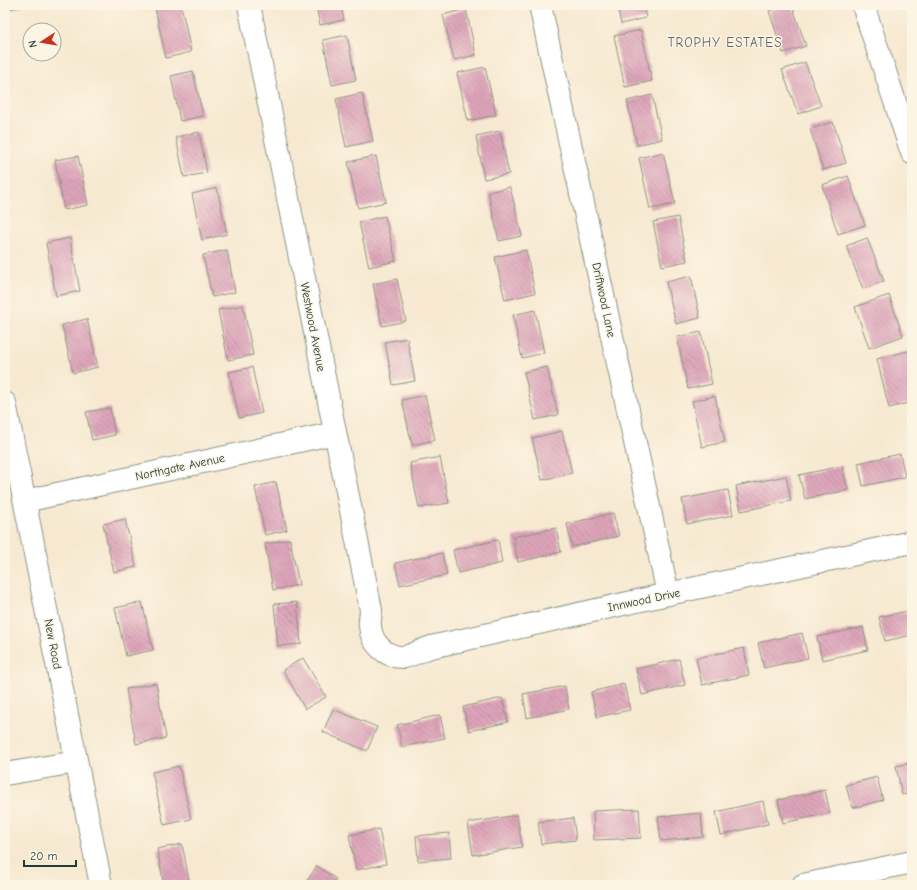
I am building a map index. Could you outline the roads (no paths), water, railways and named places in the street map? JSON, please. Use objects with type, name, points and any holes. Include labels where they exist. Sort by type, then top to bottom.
[{"type":"street","name":"Westwood Avenue","points":[[248,5],[371,610],[370,626],[372,634],[379,647]]},
{"type":"street","name":"Driftwood Lane","points":[[540,5],[668,594]]},
{"type":"street","points":[[862,5],[912,153]]},
{"type":"street","name":"New Road","points":[[5,403],[101,885]]},
{"type":"street","name":"Northgate Avenue","points":[[25,501],[335,434]]},
{"type":"street","name":"Innwood Drive","points":[[379,647],[394,656],[405,657],[431,647],[668,594],[912,542]]},
{"type":"street","points":[[5,774],[76,762]]},
{"type":"street","points":[[803,885],[912,862]]},
{"type":"district","name":"TROPHY ESTATES","points":[[725,42]]}]
